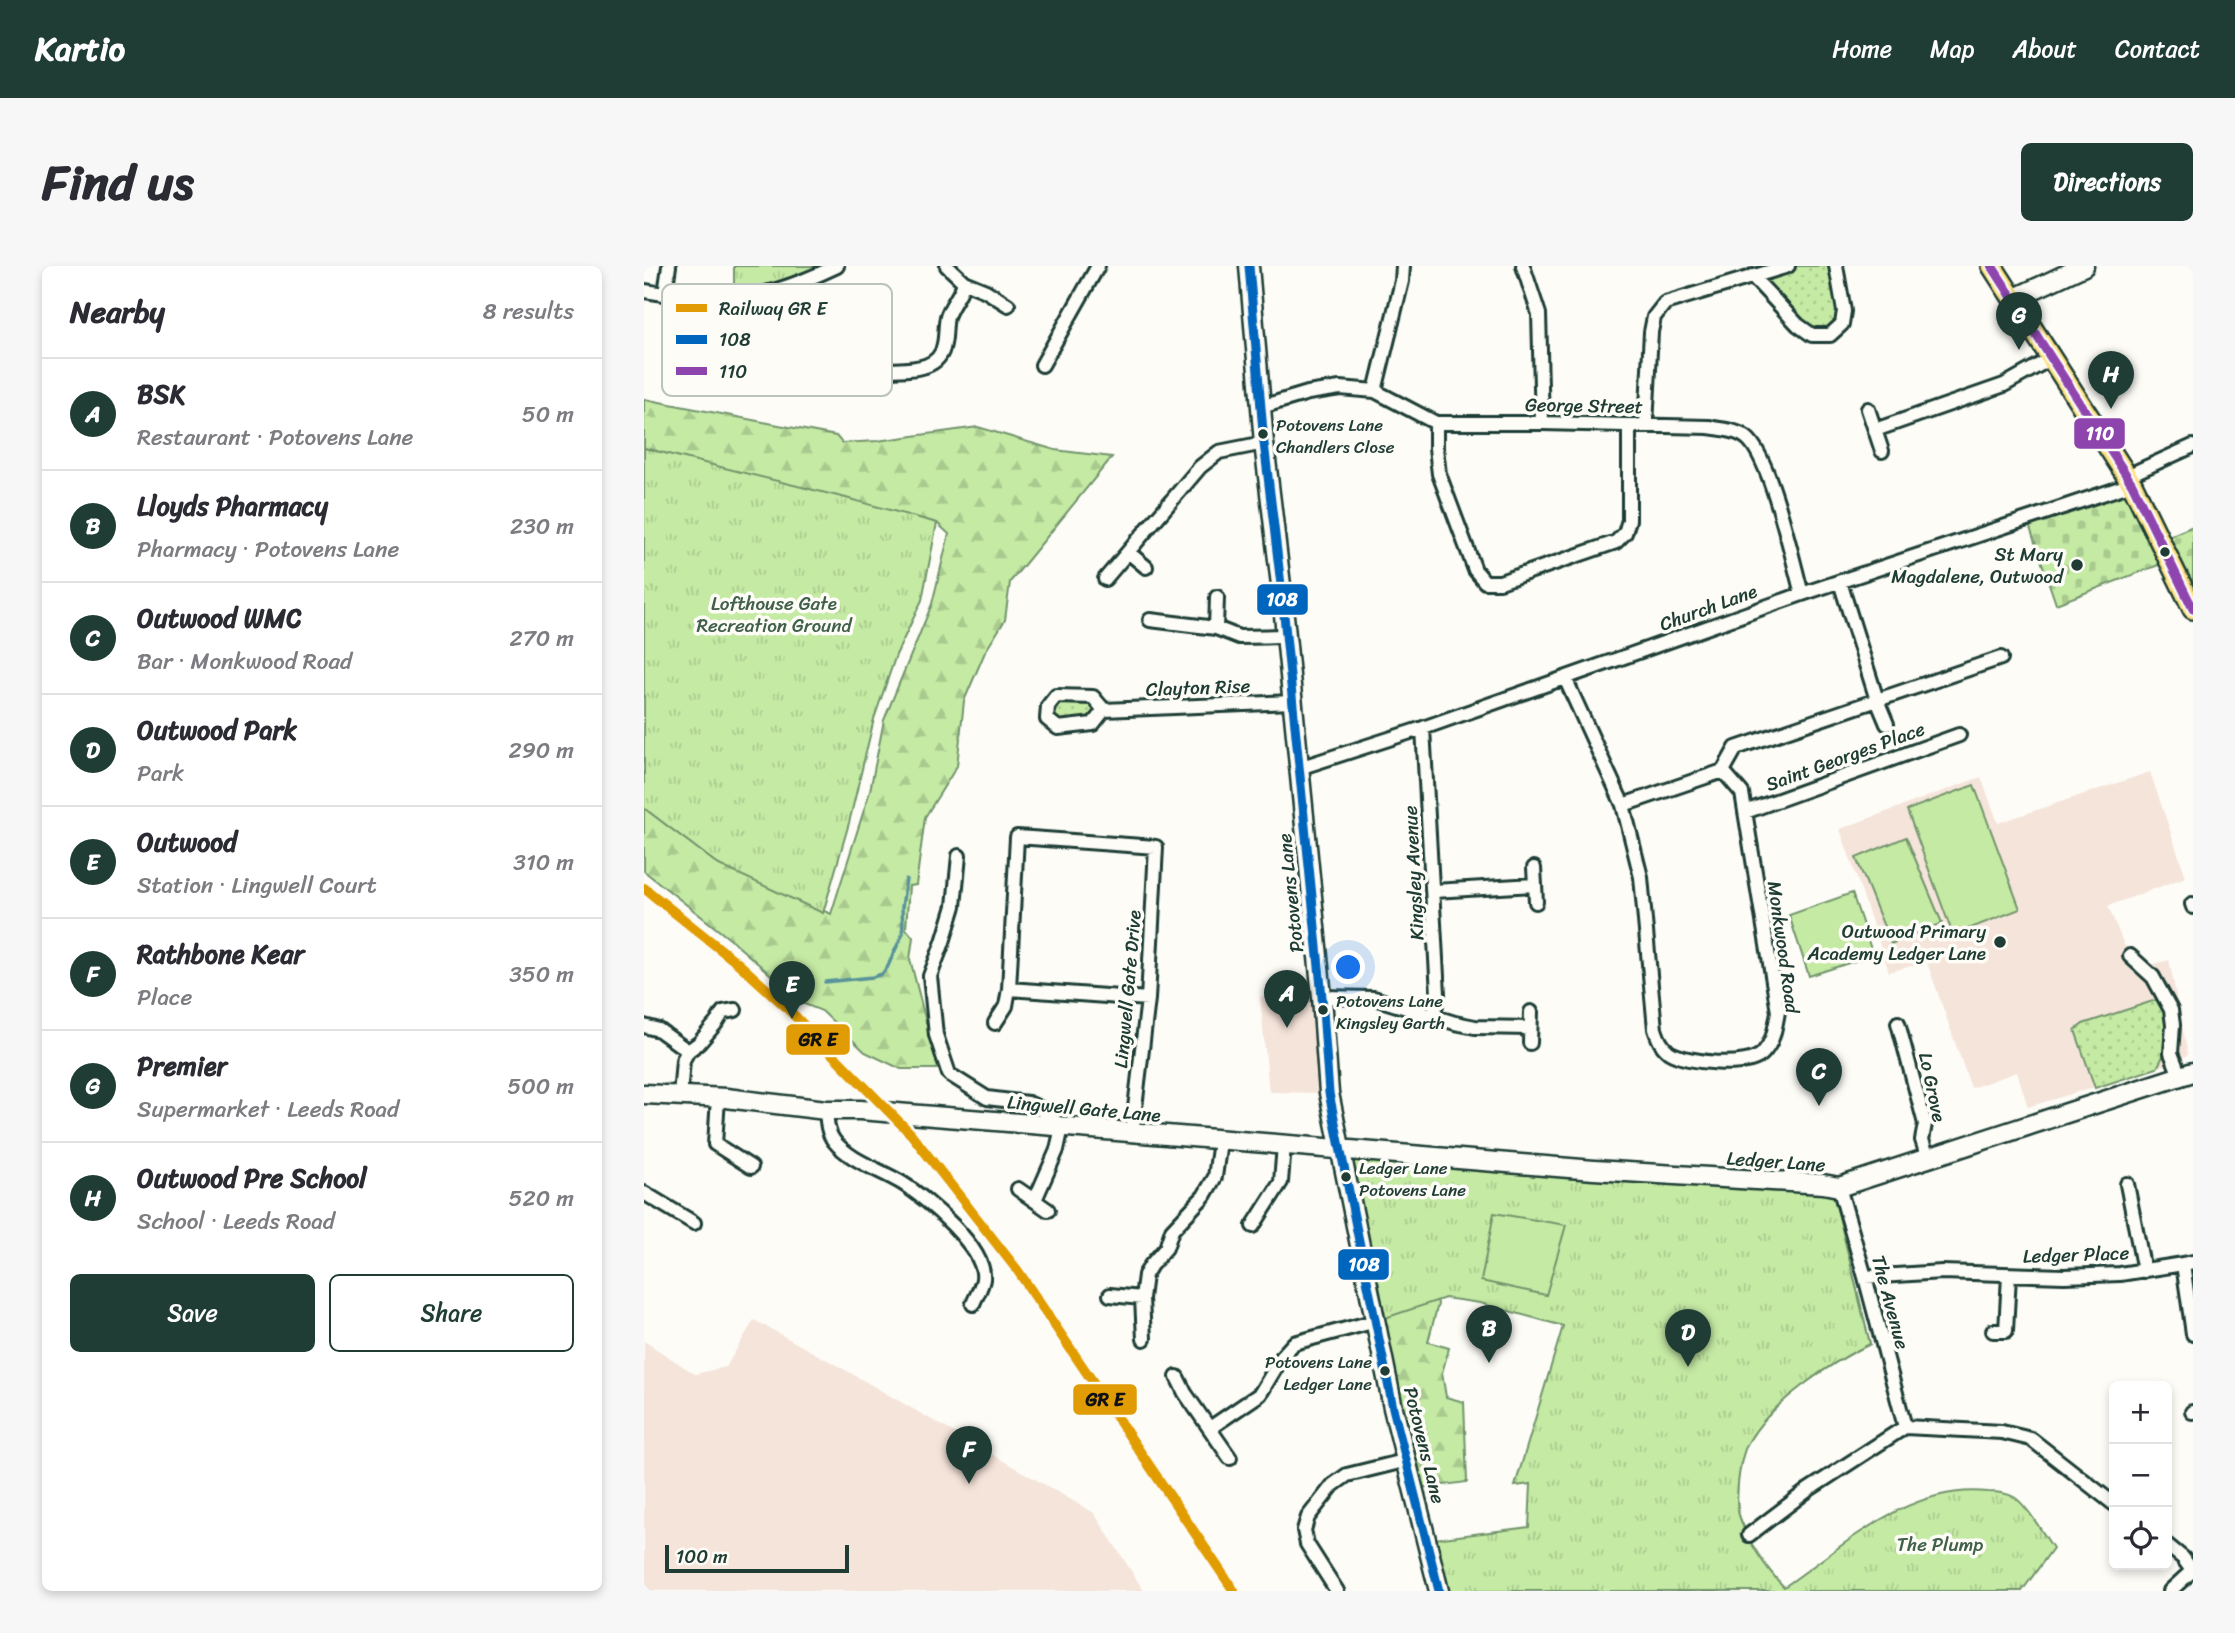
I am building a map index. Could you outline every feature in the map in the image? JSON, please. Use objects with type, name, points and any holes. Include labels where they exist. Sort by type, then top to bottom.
[{"type":"main road","points":[[1992,266],[2129,480],[2193,609]]},
{"type":"street","points":[[666,284],[669,266]]},
{"type":"street","points":[[794,284],[837,266]]},
{"type":"street","points":[[947,266],[964,282],[986,291],[1008,305]]},
{"type":"street","points":[[1042,365],[1098,266]]},
{"type":"street","name":"Potovens Lane","points":[[1249,266],[1322,997],[1329,1093],[1393,1408],[1439,1591]]},
{"type":"street","points":[[1375,391],[1402,281],[1403,266]]},
{"type":"street","points":[[1523,266],[1539,314],[1542,423]]},
{"type":"street","points":[[1646,425],[1651,332],[1654,317],[1665,303],[1788,266]]},
{"type":"street","points":[[1752,276],[1798,325],[1812,335],[1830,335],[1842,324],[1844,310],[1836,266]]},
{"type":"street","points":[[2013,299],[2084,266]]},
{"type":"street","points":[[892,370],[922,368],[941,356],[946,320],[964,282]]},
{"type":"street","points":[[644,291],[662,294]]},
{"type":"street","points":[[1875,430],[2004,385],[2050,359]]},
{"type":"street","name":"George Street","points":[[1261,407],[1308,393],[1340,388],[1375,391],[1436,423],[1646,425],[1729,430],[1747,438],[1760,454],[1802,594]]},
{"type":"street","points":[[1868,409],[1882,451]]},
{"type":"street","points":[[1436,423],[1439,474],[1475,570],[1485,582],[1500,582],[1616,542],[1625,533],[1629,520],[1629,425]]},
{"type":"street","points":[[1105,579],[1200,467],[1219,452],[1265,443]]},
{"type":"street","name":"Church Lane","points":[[1299,768],[1423,728],[2129,480],[2193,446]]},
{"type":"street","points":[[1128,552],[1146,567]]},
{"type":"street","points":[[1840,582],[1887,724]]},
{"type":"street","points":[[1216,628],[1217,597]]},
{"type":"street","points":[[1150,620],[1216,628],[1239,637],[1286,636]]},
{"type":"street","points":[[1623,805],[1723,771],[1735,748],[2001,657]]},
{"type":"street","name":"Monkwood Road","points":[[1565,678],[1623,805],[1641,877],[1655,1029],[1660,1044],[1670,1053],[1688,1058],[1746,1063],[1762,1055],[1773,1038],[1778,1013],[1742,793],[1723,771]]},
{"type":"street","name":"Clayton Rise","points":[[1104,710],[1293,702]]},
{"type":"street","name":"Kingsley Avenue","points":[[1423,728],[1438,994],[1434,1015]]},
{"type":"street","name":"Saint Georges Place","points":[[1745,812],[1959,735]]},
{"type":"street","name":"Lingwell Gate Drive","points":[[1009,989],[1017,837],[1156,847],[1148,999],[1132,1133]]},
{"type":"street","points":[[959,856],[954,906],[930,976],[936,1035],[949,1074],[986,1098],[1028,1102],[1062,1127],[1057,1150],[1035,1200]]},
{"type":"street","points":[[1534,868],[1536,902]]},
{"type":"street","points":[[1434,891],[1535,885]]},
{"type":"street","points":[[2130,956],[2153,977],[2171,1010],[2171,1053],[2187,1074]]},
{"type":"street","points":[[995,1023],[1006,1006],[1009,989],[1148,999]]},
{"type":"street","points":[[1322,997],[1374,998],[1475,1027],[1530,1028]]},
{"type":"street","points":[[680,1096],[681,1069],[688,1051],[699,1043],[723,1012],[735,1010]]},
{"type":"street","points":[[1530,1043],[1531,1012]]},
{"type":"street","name":"Lo Grove","points":[[1898,1023],[1925,1124],[1922,1140],[1928,1158]]},
{"type":"street","points":[[644,1026],[659,1030],[688,1051]]},
{"type":"street","name":"Ledger Lane","points":[[1339,1148],[1594,1170],[1839,1187],[2187,1074]]},
{"type":"street","name":"Lingwell Gate Lane","points":[[644,1094],[1339,1148]]},
{"type":"street","points":[[718,1098],[715,1144],[751,1167]]},
{"type":"street","points":[[826,1110],[831,1138],[841,1149],[903,1184],[937,1209],[962,1235],[981,1263],[983,1278],[973,1304]]},
{"type":"street","points":[[1144,1339],[1142,1298],[1145,1275],[1150,1265],[1166,1248],[1172,1230],[1203,1196],[1215,1177],[1220,1140]]},
{"type":"street","points":[[1254,1226],[1281,1182],[1284,1145]]},
{"type":"street","name":"Ledger Place","points":[[2127,1184],[2144,1270]]},
{"type":"street","name":"The Avenue","points":[[1839,1187],[1866,1277],[1905,1427]]},
{"type":"street","points":[[1018,1189],[1048,1210]]},
{"type":"street","points":[[644,1193],[694,1223]]},
{"type":"street","points":[[2188,1263],[2193,1334]]},
{"type":"street","name":"Ledger Place","points":[[1866,1277],[1942,1272],[2009,1275],[2120,1274],[2188,1263]]},
{"type":"street","name":"Ledger Place","points":[[1993,1331],[2006,1331],[2009,1275]]},
{"type":"street","points":[[1110,1295],[1142,1298]]},
{"type":"street","points":[[1210,1428],[1260,1394],[1284,1354],[1294,1343],[1376,1321]]},
{"type":"street","points":[[1177,1377],[1230,1458]]},
{"type":"street","points":[[1749,1535],[1808,1490],[1905,1427],[2002,1432],[2031,1439],[2109,1500]]},
{"type":"street","points":[[1337,1591],[1307,1544],[1304,1530],[1308,1517],[1334,1485],[1347,1475],[1408,1461]]},
{"type":"street","points":[[2169,1591],[2193,1570],[2172,1549]]},
{"type":"shaded area","name":"Outwood Primary Academy Ledger Lane","points":[[2150,772],[2186,877],[2108,906],[2124,945],[2150,965],[2169,960],[2188,1055],[2157,1068],[2028,1107],[2017,1072],[1971,1088],[1927,962],[1889,972],[1840,829],[1981,777],[1998,823]]},
{"type":"shaded area","points":[[1321,989],[1329,1093],[1269,1092],[1260,997]]},
{"type":"shaded area","points":[[754,1320],[1094,1513],[1144,1591],[644,1591],[644,1341],[695,1374],[726,1367]]},
{"type":"green space","points":[[734,266],[837,266],[779,284],[734,284]]},
{"type":"green space","points":[[1788,266],[1836,266],[1842,324],[1812,335],[1752,276]]},
{"type":"green space","points":[[644,399],[836,436],[842,443],[877,441],[978,427],[1055,450],[1112,457],[1010,582],[1005,620],[985,652],[964,701],[957,766],[925,817],[916,885],[909,886],[906,929],[913,937],[910,959],[938,1069],[901,1069],[865,1052],[822,1011],[804,1004],[731,940],[644,871],[644,808],[719,865],[831,914],[870,791],[884,720],[932,604],[949,534],[937,523],[644,448]]},
{"type":"green space","name":"Lofthouse Gate Recreation Ground","points":[[644,448],[937,523],[922,600],[896,655],[874,719],[849,823],[823,913],[719,865],[644,808]]},
{"type":"green space","points":[[2132,484],[2160,540],[2193,526],[2193,609],[2169,561],[2056,604],[2027,519]]},
{"type":"green space","points":[[1056,696],[1093,697],[1104,710],[1093,724],[1058,728],[1048,706]]},
{"type":"green space","points":[[1974,785],[2020,909],[1953,935],[1907,810]]},
{"type":"green space","points":[[1906,837],[1942,923],[1891,944],[1856,858]]},
{"type":"green space","points":[[1852,893],[1873,955],[1809,976],[1789,915]]},
{"type":"green space","points":[[2165,997],[2171,1053],[2163,1056],[2157,1068],[2095,1088],[2075,1030],[2083,1024]]},
{"type":"green space","points":[[1339,1148],[1594,1170],[1823,1184],[1834,1196],[1870,1344],[1838,1361],[1786,1398],[1748,1441],[1738,1475],[1737,1494],[1739,1514],[1746,1531],[1728,1519],[1707,1493],[1714,1461],[1723,1438],[1738,1416],[1764,1392],[1809,1360],[1823,1341],[1837,1310],[1828,1266],[1821,1254],[1799,1243],[1721,1236],[1584,1216],[1575,1227],[1494,1213],[1445,1224],[1425,1254],[1438,1304],[1428,1342],[1449,1348],[1442,1373],[1446,1397],[1464,1402],[1467,1482],[1414,1489],[1393,1408]]},
{"type":"green space","name":"The Plump","points":[[1339,1148],[1823,1184],[1834,1196],[1870,1344],[1838,1361],[1803,1385],[1772,1412],[1749,1441],[1741,1466],[1738,1508],[1746,1534],[1758,1554],[1784,1587],[1879,1521],[1931,1497],[1959,1492],[1998,1493],[2014,1497],[2029,1513],[2053,1548],[2022,1591],[1439,1591],[1426,1540],[1529,1527],[1531,1484],[1515,1486],[1563,1326],[1480,1303],[1445,1298],[1376,1321]]},
{"type":"green space","points":[[1494,1213],[1566,1225],[1546,1295],[1481,1281]]},
{"type":"waterway","points":[[825,982],[873,977],[882,974],[887,968],[903,933],[902,907],[906,879]]},
{"type":"transit line","name":"108","points":[[1249,266],[1264,443],[1281,585],[1322,997],[1329,1093],[1393,1408],[1439,1591]]},
{"type":"transit line","name":"110","points":[[1992,266],[2132,484],[2193,609]]},
{"type":"transit line","points":[[644,888],[740,965],[783,1004],[911,1134],[1018,1271],[1234,1591]]},
{"type":"place","name":"Premier","points":[[2019,350]]},
{"type":"place","name":"Outwood Pre School","points":[[2111,409]]},
{"type":"place","name":"Potovens Lane Chandlers Close","points":[[1263,434]]},
{"type":"place","name":"St Mary Magdalene, Outwood","points":[[2077,565]]},
{"type":"place","name":"Outwood Primary Academy Ledger Lane","points":[[2000,942]]},
{"type":"place","name":"Potovens Lane Kingsley Garth","points":[[1323,1010]]},
{"type":"place","name":"Outwood","points":[[792,1019]]},
{"type":"place","name":"BSK","points":[[1287,1028]]},
{"type":"place","name":"Outwood WMC","points":[[1819,1106]]},
{"type":"place","name":"Ledger Lane Potovens Lane","points":[[1346,1177]]},
{"type":"place","name":"Lloyds Pharmacy","points":[[1489,1363]]},
{"type":"place","name":"Outwood Park","points":[[1688,1367]]},
{"type":"place","name":"Potovens Lane Ledger Lane","points":[[1385,1371]]},
{"type":"place","name":"Rathbone Kear","points":[[969,1484]]}]
